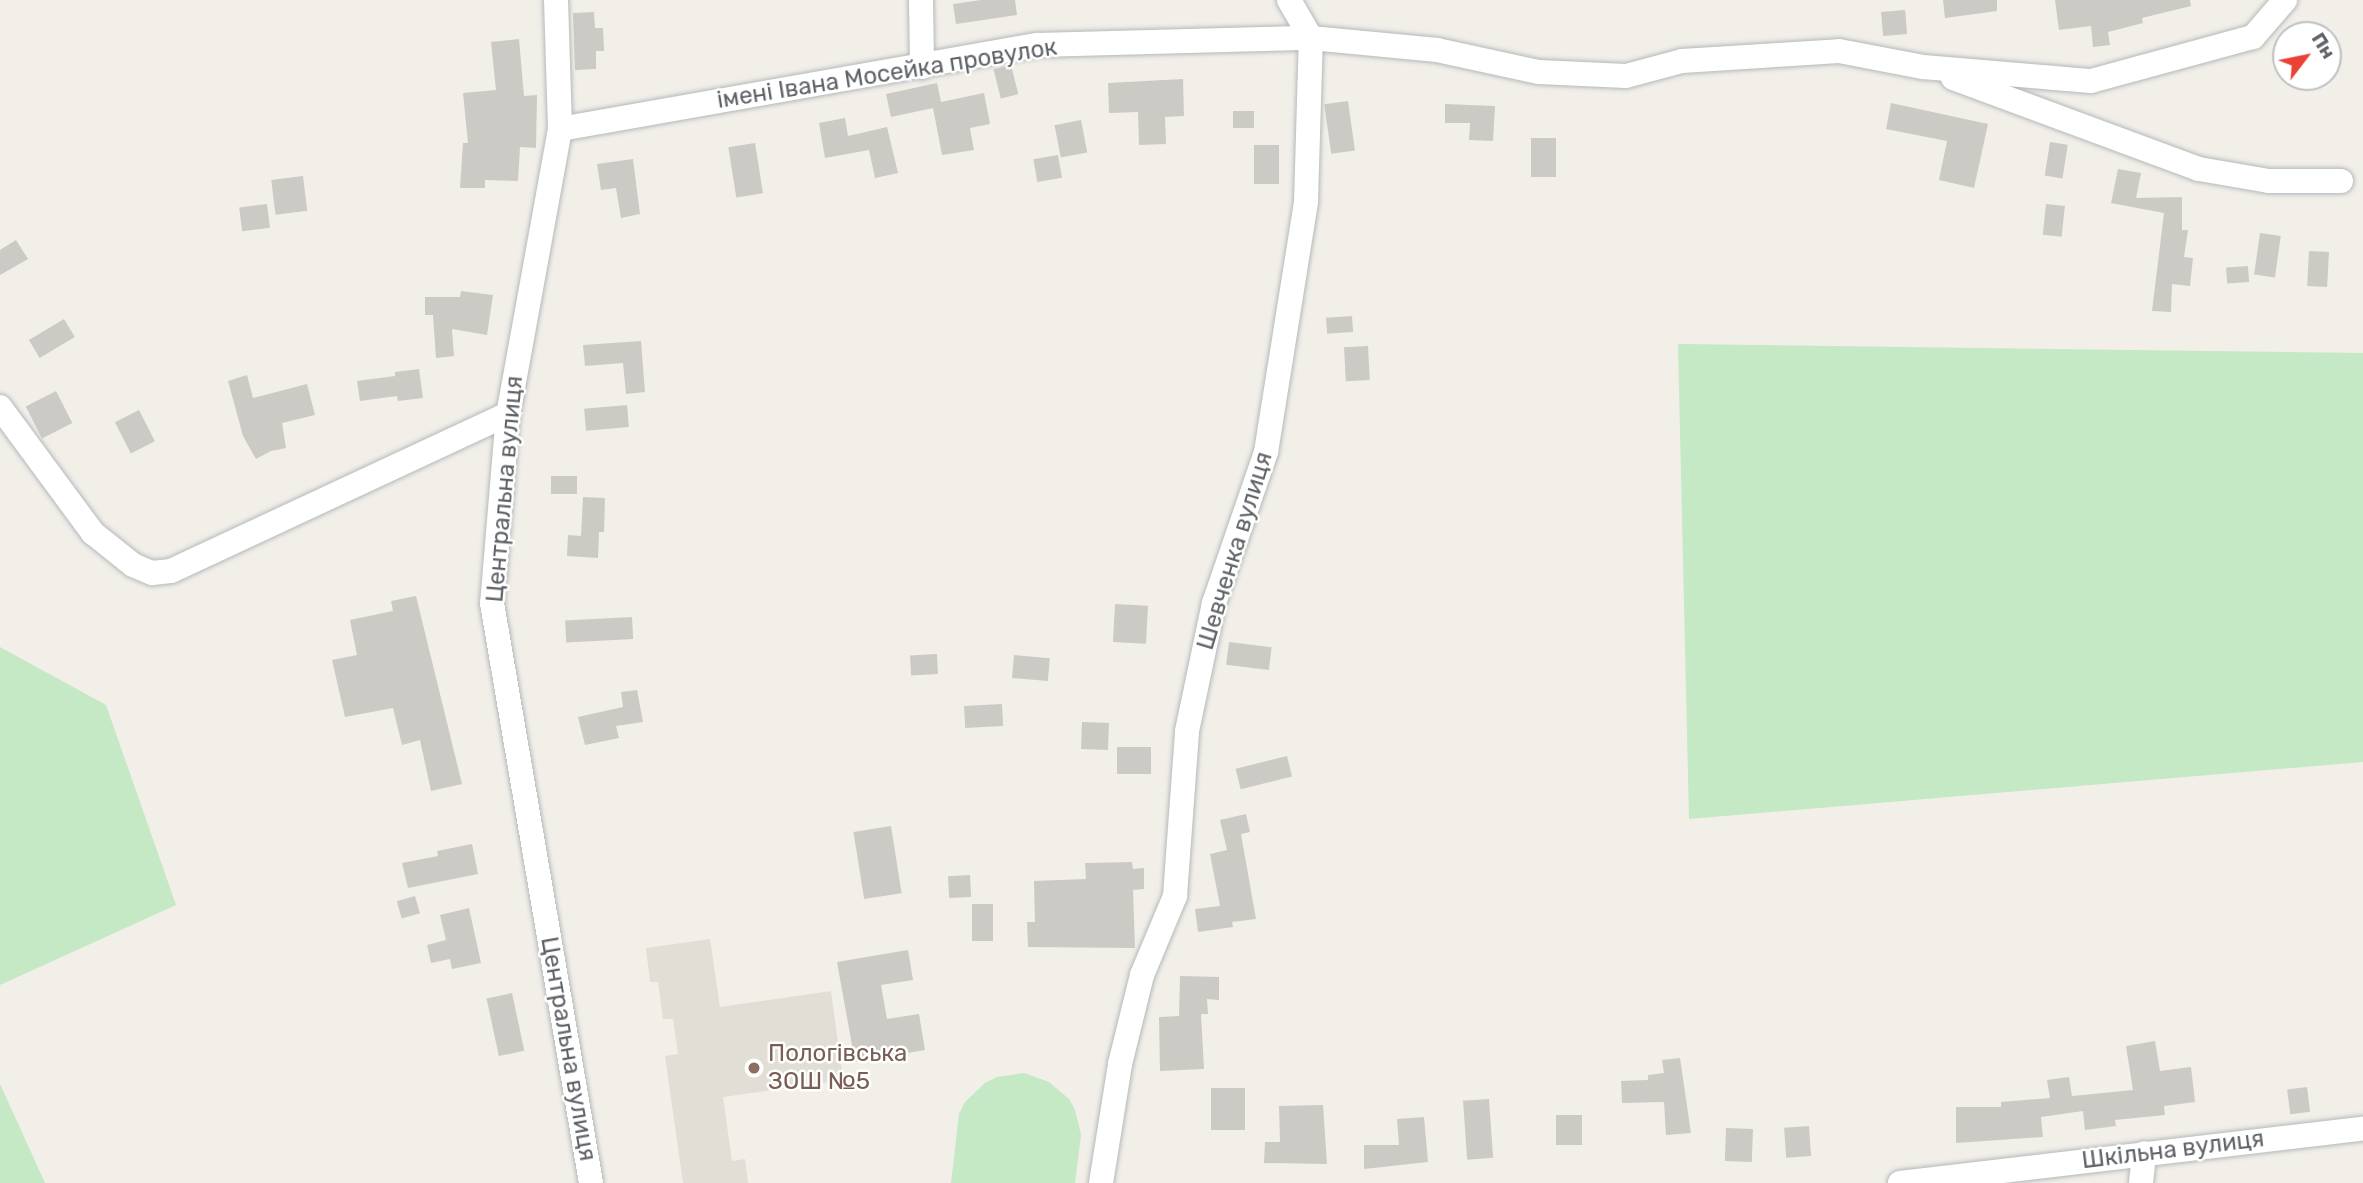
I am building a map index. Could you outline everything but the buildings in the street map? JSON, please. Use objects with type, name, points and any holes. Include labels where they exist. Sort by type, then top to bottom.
[{"type":"street","name":"Центральна вулиця","points":[[556,0],[559,129],[508,414],[492,603],[591,1183]]},
{"type":"street","points":[[921,0],[922,66]]},
{"type":"street","points":[[1289,0],[1311,38]]},
{"type":"street","name":"імені Івана Мосейка провулок","points":[[559,129],[1037,45],[1311,38],[1437,50],[1539,72],[1626,76],[1682,61],[1839,51],[1923,67],[2091,81],[2253,37],[2284,0]]},
{"type":"street","name":"Шевченка вулиця","points":[[1101,1183],[1120,1064],[1142,975],[1175,896],[1187,731],[1214,603],[1266,452],[1306,202],[1311,38]]},
{"type":"street","name":"імені Івана Мосейка провулок","points":[[1923,67],[2199,169],[2269,181],[2341,180]]},
{"type":"street","points":[[0,407],[93,533],[133,565],[152,573],[171,571],[508,414]]},
{"type":"street","name":"Шкільна вулиця","points":[[1900,1183],[2363,1129]]},
{"type":"street","points":[[2141,1183],[2144,1153]]},
{"type":"street","points":[[2026,1167],[2048,1183]]},
{"type":"shaded area","name":"Пологівська ЗОШ №5","points":[[710,939],[720,1007],[831,991],[843,1080],[723,1097],[732,1161],[745,1159],[748,1183],[683,1183],[665,1056],[678,1054],[673,1019],[663,1019],[658,982],[650,982],[646,948]]},
{"type":"green space","points":[[1678,344],[2363,353],[2363,762],[1689,819]]},
{"type":"green space","points":[[0,647],[106,705],[176,905],[0,985]]},
{"type":"green space","points":[[1024,1073],[1049,1082],[1069,1099],[1075,1110],[1081,1135],[1075,1183],[951,1183],[959,1114],[965,1102],[985,1083],[997,1077]]},
{"type":"green space","points":[[0,1084],[45,1183],[0,1183]]},
{"type":"place","name":"Пологівська ЗОШ №5","points":[[754,1068]]}]
